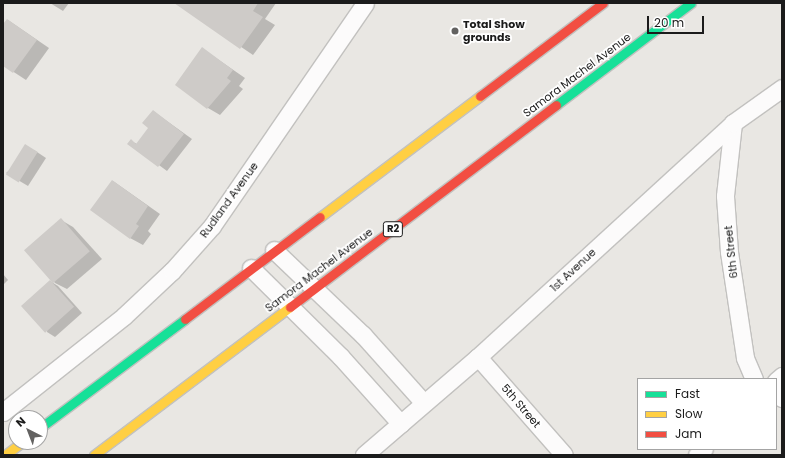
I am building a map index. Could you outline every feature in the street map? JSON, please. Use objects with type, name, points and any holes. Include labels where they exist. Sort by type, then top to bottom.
[{"type":"highway","points":[[48,422],[603,3]]},
{"type":"highway","name":"Samora Machel Avenue","points":[[94,455],[692,3]]},
{"type":"street","name":"Rudland Avenue","points":[[3,412],[124,316],[172,271],[212,226],[365,3]]},
{"type":"street","name":"1st Avenue","points":[[364,455],[478,357],[733,123],[782,88]]},
{"type":"street","name":"6th Street","points":[[733,123],[726,196],[729,252],[745,358],[754,378]]},
{"type":"street","points":[[274,250],[363,335],[424,403]]},
{"type":"street","points":[[251,268],[292,306],[401,424]]},
{"type":"street","name":"5th Street","points":[[478,357],[564,455]]},
{"type":"building","points":[[174,3],[258,3],[253,11],[263,17],[240,49]]},
{"type":"building","points":[[7,19],[37,40],[13,73],[3,66],[3,24]]},
{"type":"building","points":[[202,47],[233,70],[227,78],[231,81],[207,109],[175,85]]},
{"type":"building","points":[[153,110],[184,134],[158,167],[127,144],[131,139],[136,144],[148,128],[142,123]]},
{"type":"building","points":[[25,144],[38,152],[19,182],[6,175]]},
{"type":"building","points":[[112,180],[148,206],[136,224],[139,226],[130,239],[90,210]]},
{"type":"building","points":[[61,218],[90,251],[53,283],[24,250]]},
{"type":"building","points":[[50,280],[74,307],[45,333],[21,306]]},
{"type":"traffic: fast","points":[[556,105],[691,3]]},
{"type":"traffic: fast","points":[[48,422],[185,319]]},
{"type":"traffic: slow","points":[[320,217],[480,96]]},
{"type":"traffic: slow","points":[[94,455],[290,307]]},
{"type":"traffic: slow","points":[[5,455],[12,450]]},
{"type":"traffic: jam","points":[[480,96],[603,3]]},
{"type":"traffic: jam","points":[[290,307],[556,105]]},
{"type":"traffic: jam","points":[[185,319],[320,217]]},
{"type":"place","name":"Total Show grounds","points":[[455,31]]}]
